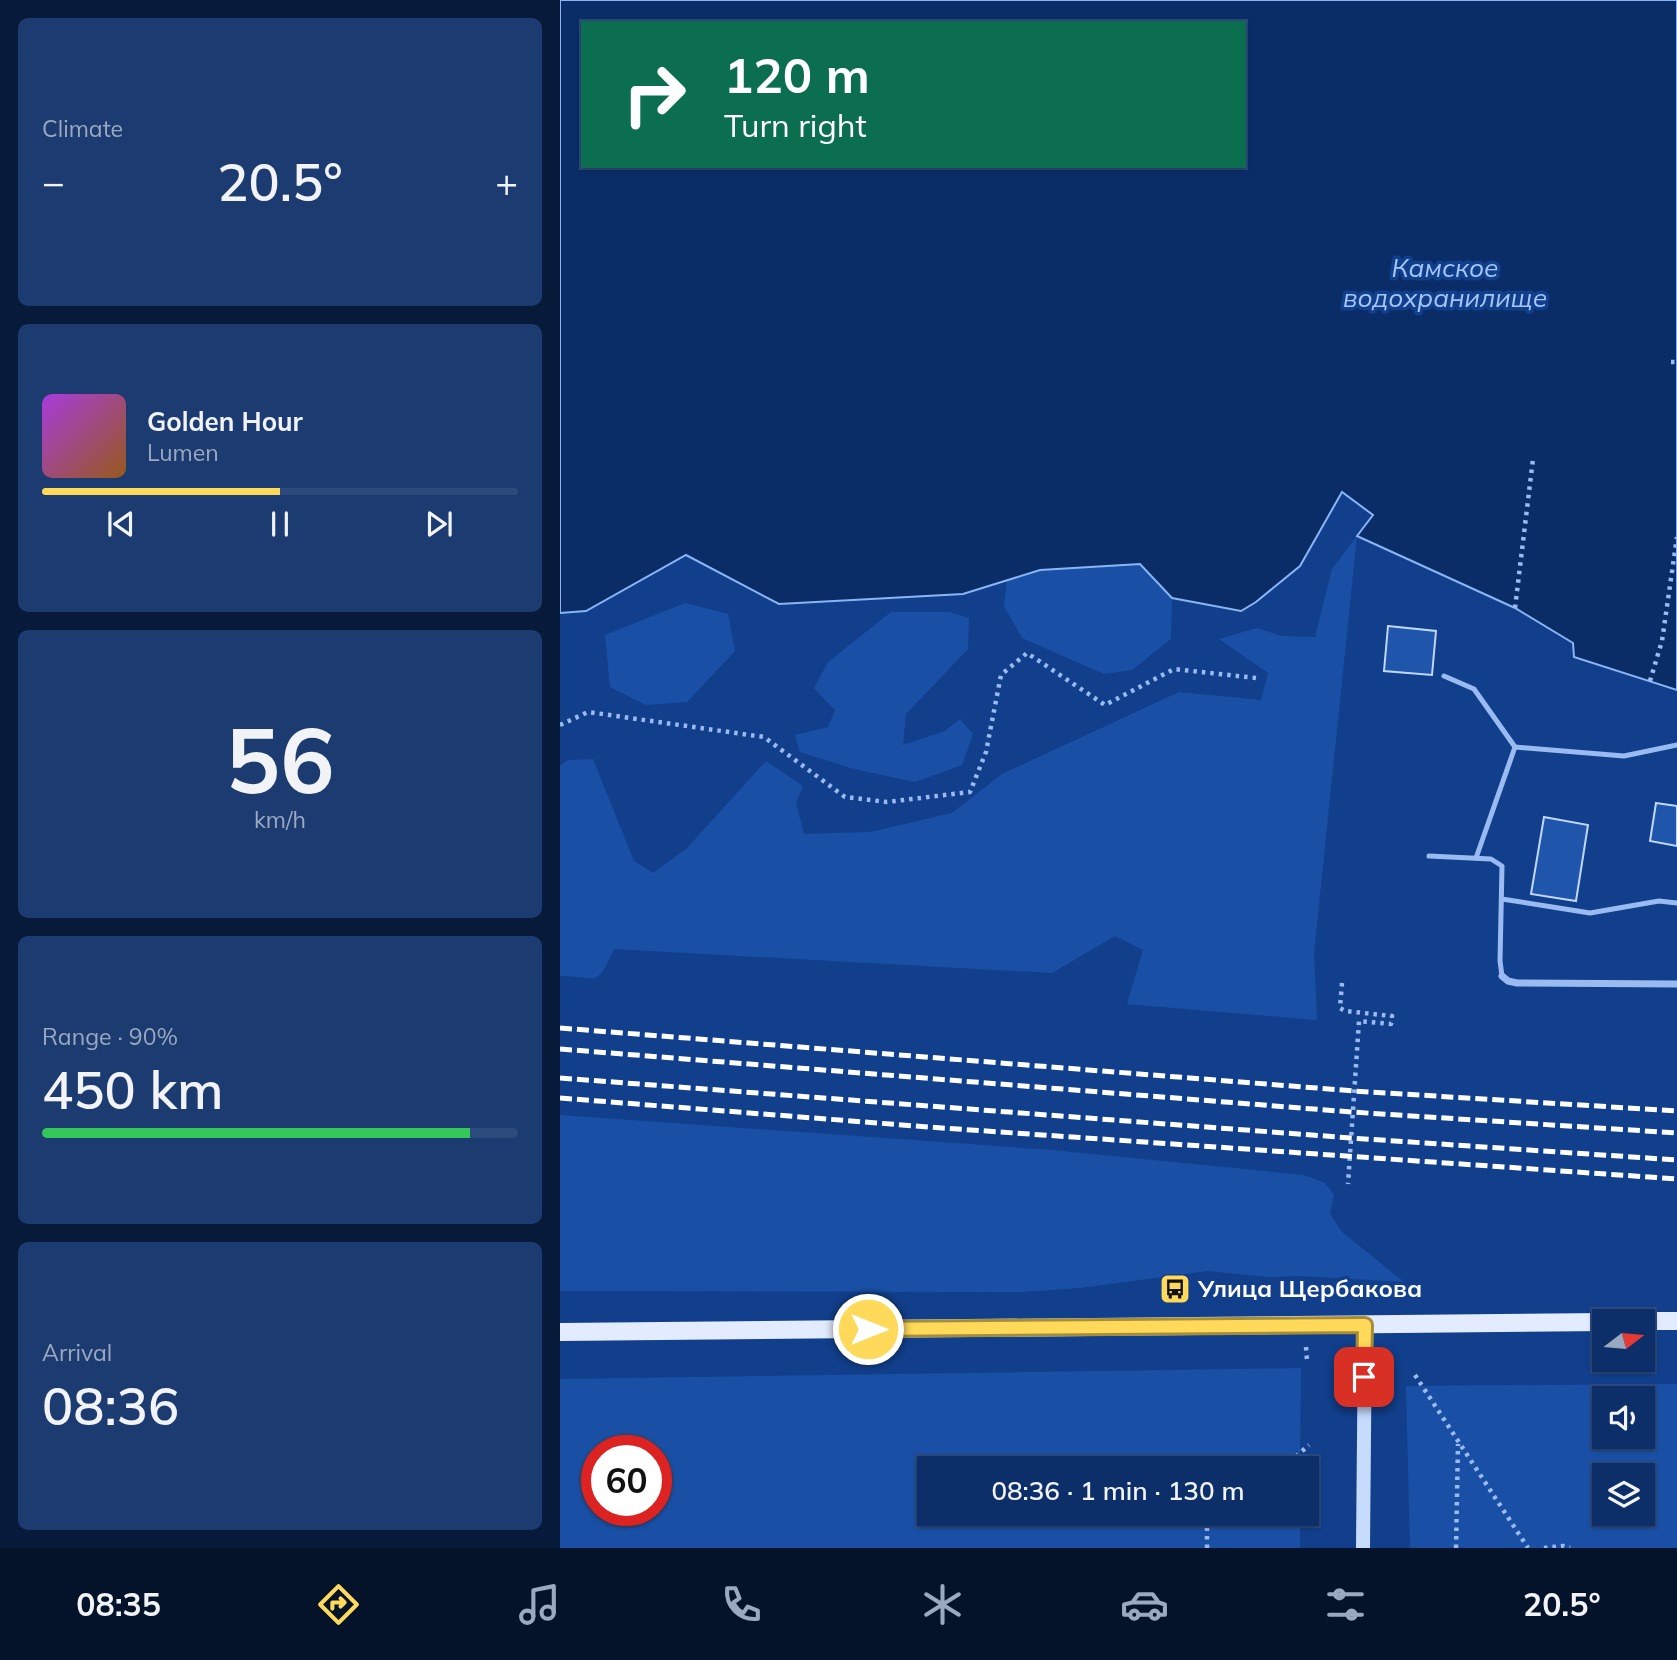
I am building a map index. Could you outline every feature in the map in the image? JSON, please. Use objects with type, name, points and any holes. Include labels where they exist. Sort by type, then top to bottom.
[{"type":"main road","points":[[1656,1321],[1677,1321]]},
{"type":"main road","points":[[560,1332],[1592,1322]]},
{"type":"street","points":[[1502,976],[1517,983],[1677,984]]},
{"type":"street","points":[[1363,1548],[1365,1325]]},
{"type":"lane","points":[[1444,676],[1474,689],[1515,747]]},
{"type":"lane","points":[[1515,747],[1624,756],[1677,745]]},
{"type":"lane","points":[[1476,858],[1515,747]]},
{"type":"lane","points":[[1429,856],[1491,859],[1502,866],[1502,976]]},
{"type":"lane","points":[[1502,899],[1590,913],[1659,901],[1677,902]]},
{"type":"path","points":[[1515,608],[1533,459]]},
{"type":"path","points":[[1650,681],[1662,641],[1677,537]]},
{"type":"path","points":[[560,724],[588,712],[764,737],[845,797],[887,802],[970,792],[986,752],[1001,675],[1027,653],[1105,705],[1174,669],[1256,678]]},
{"type":"path","points":[[1342,983],[1340,1008],[1345,1011],[1392,1016],[1391,1024],[1359,1021],[1348,1184]]},
{"type":"path","points":[[1415,1375],[1528,1548]]},
{"type":"path","points":[[1456,1548],[1458,1443]]},
{"type":"path","points":[[1297,1456],[1309,1446]]},
{"type":"path","points":[[1207,1526],[1207,1548]]},
{"type":"path","points":[[1544,1548],[1570,1548]]},
{"type":"shaded area","points":[[1357,536],[1314,953],[1317,1020],[1127,1004],[1143,950],[1115,936],[1052,973],[614,949],[604,970],[595,978],[560,976],[560,766],[568,760],[593,759],[634,861],[653,873],[686,849],[766,761],[803,786],[796,803],[804,834],[870,832],[952,813],[1002,774],[1179,692],[1261,700],[1268,673],[1219,639],[1257,628],[1281,636],[1315,637],[1332,569]]},
{"type":"shaded area","points":[[1140,564],[1172,598],[1171,639],[1132,670],[1104,674],[1022,638],[1004,606],[1007,580],[1040,570]]},
{"type":"shaded area","points":[[685,603],[728,614],[735,651],[687,702],[646,705],[610,687],[605,635]]},
{"type":"shaded area","points":[[891,612],[949,612],[969,618],[968,649],[906,714],[903,745],[945,731],[960,719],[973,734],[962,765],[915,782],[854,769],[800,752],[795,735],[828,727],[835,710],[814,688],[828,662]]},
{"type":"shaded area","points":[[560,1115],[1052,1150],[1304,1175],[1325,1183],[1334,1195],[1330,1214],[1342,1232],[1404,1282],[1301,1276],[1268,1277],[1207,1271],[1080,1288],[1021,1292],[560,1291]]},
{"type":"shaded area","points":[[1301,1368],[1300,1456],[917,1456],[917,1526],[1300,1526],[1300,1548],[560,1548],[560,1379]]},
{"type":"shaded area","points":[[1677,1384],[1677,1548],[1410,1548],[1406,1386]]},
{"type":"water","name":"Камское водохранилище","points":[[560,0],[1677,0],[1677,690],[1574,657],[1573,643],[1515,608],[1357,536],[1373,515],[1342,492],[1300,566],[1241,611],[1172,598],[1140,564],[1040,570],[963,594],[779,604],[686,555],[586,611],[560,613]]},
{"type":"building","points":[[1388,626],[1436,631],[1432,675],[1384,671]]},
{"type":"building","points":[[1656,803],[1677,806],[1677,846],[1650,841]]},
{"type":"building","points":[[1544,817],[1588,825],[1576,901],[1531,894]]},
{"type":"railway","points":[[560,1028],[1354,1091],[1677,1111]]},
{"type":"railway","points":[[560,1049],[1351,1112],[1677,1133]]},
{"type":"railway","points":[[560,1078],[1677,1160]]},
{"type":"railway","points":[[560,1098],[928,1127],[1677,1179]]},
{"type":"place","name":"Улица Щербакова","points":[[1175,1289]]},
{"type":"route","points":[[868,1329],[1365,1325],[1364,1377]]}]
